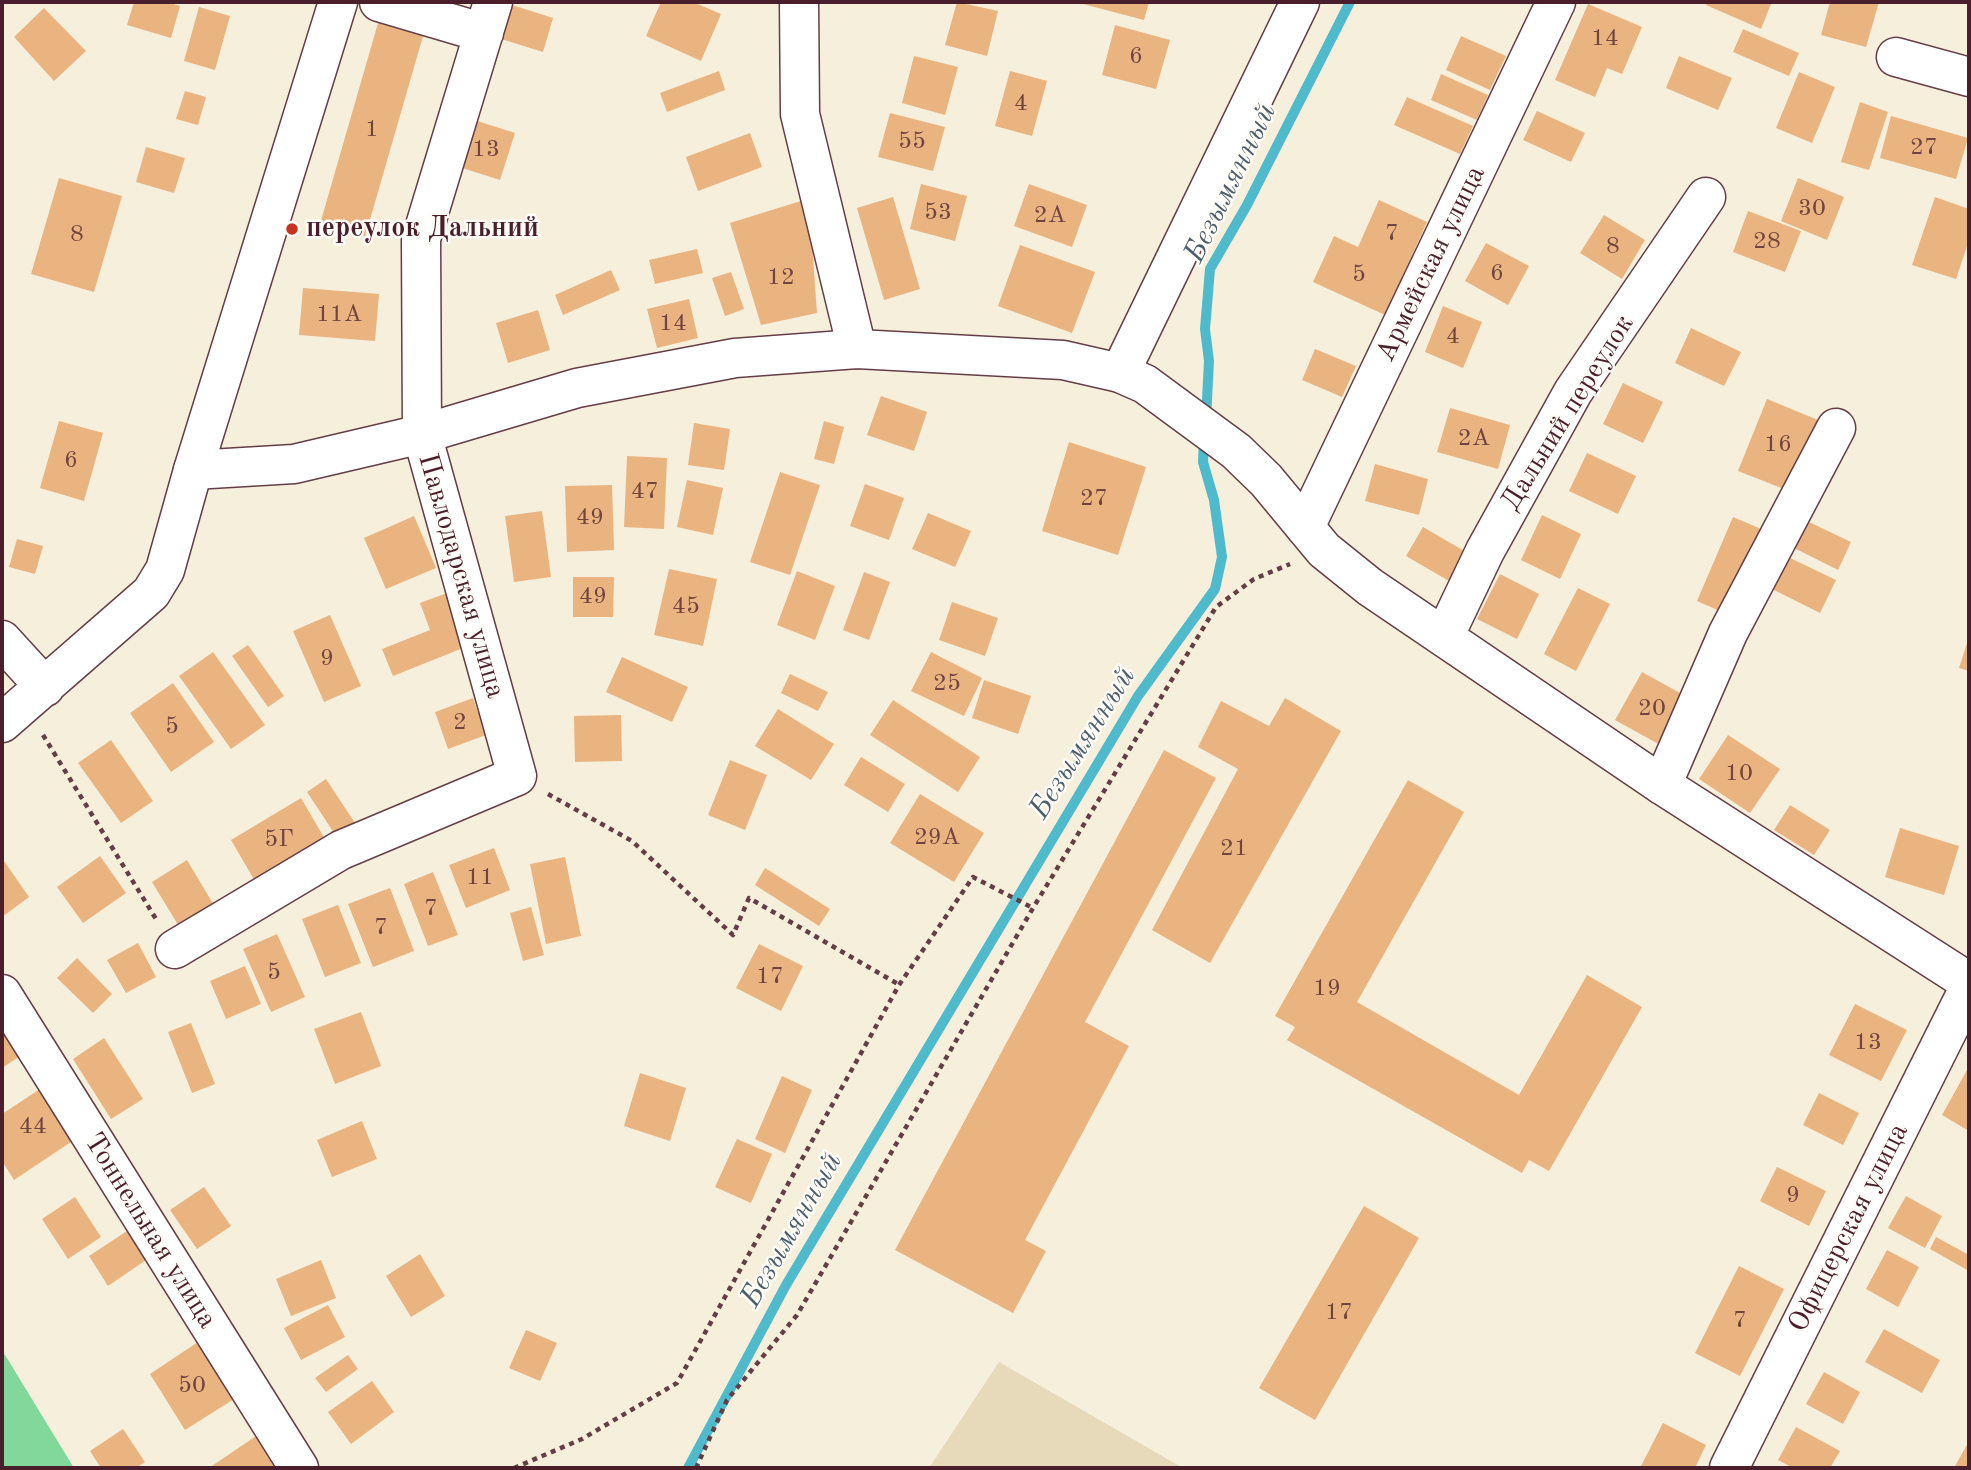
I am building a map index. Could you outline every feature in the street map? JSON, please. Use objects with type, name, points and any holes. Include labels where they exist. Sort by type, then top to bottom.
[{"type":"street","points":[[2,640],[24,705],[151,593],[165,570],[193,470],[338,2]]},
{"type":"street","points":[[193,470],[294,464],[422,434],[421,239],[488,17],[379,2]]},
{"type":"street","points":[[799,2],[800,114],[857,349]]},
{"type":"street","points":[[1300,2],[1133,379],[1196,419],[1266,480],[1315,538],[1370,587],[1662,785],[1969,982]]},
{"type":"street","name":"Армейская улица","points":[[1315,538],[1556,2]]},
{"type":"street","points":[[1896,57],[1969,77]]},
{"type":"street","name":"Дальний переулок","points":[[1444,637],[1485,551],[1573,392],[1706,197]]},
{"type":"street","name":"Павлодарская улица","points":[[517,776],[422,434],[577,388],[735,358],[857,349],[1063,360],[1133,379]]},
{"type":"street","points":[[1662,785],[1728,633],[1836,428]]},
{"type":"street","points":[[174,949],[341,850],[517,776]]},
{"type":"street","name":"Офицерская улица","points":[[1729,1468],[1969,988]]},
{"type":"street","name":"Тоннельная улица","points":[[2,994],[299,1468]]},
{"type":"path","points":[[696,1468],[727,1400],[797,1315],[1033,908],[1216,607],[1315,538]]},
{"type":"path","points":[[24,705],[174,949]]},
{"type":"path","points":[[517,776],[632,841],[733,935],[749,898],[899,985]]},
{"type":"path","points":[[514,1468],[582,1439],[677,1383],[899,985],[973,877],[1033,908]]},
{"type":"shaded area","points":[[999,1362],[1183,1468],[929,1468]]},
{"type":"green space","points":[[2,1350],[74,1468],[2,1468]]},
{"type":"building","points":[[134,2],[167,2],[180,6],[171,38],[127,25]]},
{"type":"building","points":[[661,2],[693,2],[721,14],[701,61],[646,36]]},
{"type":"building","points":[[957,2],[998,11],[987,56],[945,45]]},
{"type":"building","points":[[1149,2],[1144,20],[1083,4]]},
{"type":"building","points":[[1708,2],[1771,4],[1761,29],[1706,5]]},
{"type":"building","points":[[1830,2],[1879,2],[1866,47],[1821,35]]},
{"type":"building","points":[[509,4],[553,18],[543,52],[498,38]]},
{"type":"building","points":[[1588,4],[1642,27],[1622,74],[1607,68],[1595,97],[1555,80]]},
{"type":"building","points":[[199,7],[230,16],[215,70],[184,61]]},
{"type":"building","points":[[44,8],[86,51],[54,81],[14,37]]},
{"type":"building","points":[[378,23],[423,36],[365,237],[320,224]]},
{"type":"building","points":[[1115,25],[1170,40],[1156,89],[1102,75]]},
{"type":"building","points":[[1743,29],[1799,53],[1789,76],[1733,52]]},
{"type":"building","points":[[1461,36],[1506,56],[1490,90],[1446,70]]},
{"type":"building","points":[[914,56],[958,67],[945,115],[902,103]]},
{"type":"building","points":[[1679,56],[1732,78],[1718,110],[1666,88]]},
{"type":"building","points":[[719,71],[725,90],[667,112],[660,93]]},
{"type":"building","points":[[1010,71],[1047,81],[1032,136],[995,126]]},
{"type":"building","points":[[1799,72],[1835,87],[1812,143],[1776,128]]},
{"type":"building","points":[[1441,74],[1488,95],[1477,120],[1431,100]]},
{"type":"building","points":[[185,91],[206,97],[198,125],[176,119]]},
{"type":"building","points":[[1407,97],[1473,126],[1460,154],[1394,125]]},
{"type":"building","points":[[1860,102],[1888,112],[1869,170],[1841,162]]},
{"type":"building","points":[[1537,111],[1585,133],[1571,162],[1523,140]]},
{"type":"building","points":[[890,113],[945,127],[933,171],[878,157]]},
{"type":"building","points":[[1891,116],[1968,138],[1956,179],[1880,158]]},
{"type":"building","points":[[471,119],[515,133],[500,180],[456,166]]},
{"type":"building","points":[[750,133],[762,167],[698,191],[686,157]]},
{"type":"building","points":[[146,147],[185,158],[174,193],[136,182]]},
{"type":"building","points":[[59,178],[122,196],[94,292],[31,274]]},
{"type":"building","points":[[1798,178],[1844,197],[1827,240],[1781,221]]},
{"type":"building","points":[[921,184],[967,196],[955,241],[910,229]]},
{"type":"building","points":[[1029,184],[1087,205],[1072,247],[1014,226]]},
{"type":"building","points":[[893,197],[920,289],[884,300],[857,208]]},
{"type":"building","points":[[1935,197],[1969,209],[1969,240],[1956,279],[1912,265]]},
{"type":"building","points":[[804,200],[812,243],[817,313],[761,325],[730,223]]},
{"type":"building","points":[[1379,200],[1427,222],[1385,315],[1313,282],[1334,236],[1358,247]]},
{"type":"building","points":[[1748,211],[1801,231],[1785,272],[1733,252]]},
{"type":"building","points":[[1604,215],[1645,240],[1622,279],[1580,253]]},
{"type":"building","points":[[1486,243],[1529,266],[1508,305],[1465,281]]},
{"type":"building","points":[[1020,245],[1095,272],[1072,333],[998,306]]},
{"type":"building","points":[[697,249],[703,273],[655,284],[649,260]]},
{"type":"building","points":[[611,270],[620,290],[563,315],[555,295]]},
{"type":"building","points":[[731,272],[744,309],[725,316],[712,278]]},
{"type":"building","points":[[303,288],[379,294],[375,341],[299,335]]},
{"type":"building","points":[[689,299],[698,338],[657,348],[647,309]]},
{"type":"building","points":[[1443,306],[1482,322],[1463,368],[1425,352]]},
{"type":"building","points":[[538,310],[550,350],[508,363],[496,323]]},
{"type":"building","points":[[1691,328],[1741,352],[1724,386],[1675,363]]},
{"type":"building","points":[[1315,349],[1356,366],[1342,397],[1302,380]]},
{"type":"building","points":[[1623,383],[1663,402],[1643,443],[1603,424]]},
{"type":"building","points":[[881,396],[927,412],[914,451],[867,435]]},
{"type":"building","points":[[1767,399],[1818,420],[1789,491],[1738,471]]},
{"type":"building","points":[[1450,408],[1510,425],[1498,469],[1437,452]]},
{"type":"building","points":[[59,421],[103,433],[84,501],[40,488]]},
{"type":"building","points":[[824,421],[844,427],[834,464],[814,459]]},
{"type":"building","points":[[694,423],[730,429],[724,470],[688,465]]},
{"type":"building","points":[[1069,442],[1146,467],[1118,555],[1042,531]]},
{"type":"building","points":[[1587,453],[1636,476],[1618,514],[1569,491]]},
{"type":"building","points":[[627,456],[667,458],[664,529],[624,527]]},
{"type":"building","points":[[1375,464],[1428,479],[1419,515],[1365,501]]},
{"type":"building","points":[[780,472],[820,485],[790,575],[750,562]]},
{"type":"building","points":[[687,480],[723,488],[713,535],[677,527]]},
{"type":"building","points":[[865,484],[904,498],[889,540],[850,526]]},
{"type":"building","points":[[612,485],[614,550],[567,552],[565,486]]},
{"type":"building","points":[[542,511],[551,577],[514,582],[505,516]]},
{"type":"building","points":[[928,513],[971,531],[955,567],[912,549]]},
{"type":"building","points":[[1542,515],[1581,534],[1560,579],[1521,560]]},
{"type":"building","points":[[414,516],[436,568],[386,589],[364,538]]},
{"type":"building","points":[[1733,517],[1766,531],[1729,615],[1697,601]]},
{"type":"building","points":[[1807,521],[1851,542],[1838,570],[1794,548]]},
{"type":"building","points":[[1423,527],[1466,552],[1449,581],[1406,556]]},
{"type":"building","points":[[17,539],[43,546],[35,574],[9,567]]},
{"type":"building","points":[[1788,557],[1836,580],[1820,613],[1772,589]]},
{"type":"building","points":[[669,569],[717,579],[703,646],[654,635]]},
{"type":"building","points":[[797,571],[835,586],[815,640],[777,625]]},
{"type":"building","points":[[864,572],[890,582],[869,640],[843,630]]},
{"type":"building","points":[[1500,574],[1539,594],[1517,639],[1477,619]]},
{"type":"building","points":[[573,577],[614,577],[613,617],[573,617]]},
{"type":"building","points":[[1578,588],[1610,604],[1576,671],[1544,654]]},
{"type":"building","points":[[447,593],[468,646],[393,676],[382,649],[430,630],[420,603]]},
{"type":"building","points":[[952,602],[998,618],[985,656],[939,640]]},
{"type":"building","points":[[330,615],[361,686],[324,702],[293,631]]},
{"type":"building","points":[[1969,637],[1969,671],[1959,668]]},
{"type":"building","points":[[248,645],[284,696],[268,707],[232,656]]},
{"type":"building","points":[[213,652],[265,725],[231,749],[179,676]]},
{"type":"building","points":[[931,652],[982,678],[964,716],[911,691]]},
{"type":"building","points":[[622,657],[688,687],[672,722],[606,692]]},
{"type":"building","points":[[1642,672],[1689,698],[1662,746],[1615,720]]},
{"type":"building","points":[[790,674],[828,692],[818,711],[781,693]]},
{"type":"building","points":[[984,680],[1031,696],[1018,734],[972,718]]},
{"type":"building","points":[[173,683],[214,742],[171,772],[130,713]]},
{"type":"building","points":[[473,698],[486,735],[448,749],[435,712]]},
{"type":"building","points":[[1285,698],[1341,731],[1210,963],[1152,930],[1238,769],[1198,747],[1221,701],[1269,726]]},
{"type":"building","points":[[893,700],[980,757],[958,792],[870,735]]},
{"type":"building","points":[[778,709],[834,744],[811,780],[755,746]]},
{"type":"building","points":[[621,715],[622,761],[575,762],[574,716]]},
{"type":"building","points":[[1728,735],[1780,769],[1750,813],[1699,779]]},
{"type":"building","points":[[111,740],[153,801],[121,823],[78,763]]},
{"type":"building","points":[[1164,750],[1216,778],[1085,1022],[1129,1046],[1025,1240],[1046,1251],[1013,1313],[895,1250]]},
{"type":"building","points":[[861,757],[905,784],[888,812],[844,785]]},
{"type":"building","points":[[730,760],[767,775],[745,830],[708,815]]},
{"type":"building","points":[[326,779],[355,823],[336,836],[307,792]]},
{"type":"building","points":[[1408,780],[1464,812],[1357,1002],[1519,1095],[1587,975],[1642,1007],[1549,1171],[1529,1160],[1522,1173],[1287,1040],[1295,1027],[1275,1016]]},
{"type":"building","points":[[920,794],[984,833],[954,882],[890,843]]},
{"type":"building","points":[[301,798],[326,841],[256,883],[231,840]]},
{"type":"building","points":[[1790,805],[1830,830],[1814,855],[1774,830]]},
{"type":"building","points":[[1900,828],[1959,846],[1944,895],[1885,877]]},
{"type":"building","points":[[494,848],[510,890],[466,908],[449,865]]},
{"type":"building","points":[[100,856],[126,893],[83,923],[57,887]]},
{"type":"building","points":[[565,857],[581,936],[546,944],[530,864]]},
{"type":"building","points":[[187,860],[215,907],[180,928],[152,882]]},
{"type":"building","points":[[4,861],[29,897],[2,917],[2,863]]},
{"type":"building","points":[[765,868],[830,909],[819,926],[755,885]]},
{"type":"building","points":[[433,872],[458,935],[428,946],[404,884]]},
{"type":"building","points":[[390,888],[414,951],[373,967],[348,904]]},
{"type":"building","points":[[338,905],[361,963],[325,977],[302,919]]},
{"type":"building","points":[[531,907],[544,955],[523,961],[510,913]]},
{"type":"building","points":[[277,934],[305,997],[271,1012],[243,949]]},
{"type":"building","points":[[138,943],[156,977],[126,993],[107,960]]},
{"type":"building","points":[[759,944],[803,966],[781,1011],[736,988]]},
{"type":"building","points":[[77,958],[112,994],[93,1013],[57,978]]},
{"type":"building","points":[[245,966],[261,1004],[226,1019],[210,981]]},
{"type":"building","points":[[1855,1004],[1907,1030],[1881,1081],[1829,1055]]},
{"type":"building","points":[[361,1012],[381,1066],[335,1084],[314,1029]]},
{"type":"building","points":[[2,1021],[23,1054],[2,1068]]},
{"type":"building","points":[[191,1023],[215,1084],[192,1093],[168,1032]]},
{"type":"building","points":[[104,1038],[143,1099],[111,1119],[73,1059]]},
{"type":"building","points":[[1967,1070],[1969,1071],[1969,1131],[1942,1115]]},
{"type":"building","points":[[640,1073],[686,1088],[670,1141],[624,1126]]},
{"type":"building","points":[[782,1076],[812,1090],[785,1153],[755,1139]]},
{"type":"building","points":[[40,1089],[74,1140],[14,1180],[2,1161],[2,1114]]},
{"type":"building","points":[[1819,1093],[1859,1113],[1843,1145],[1803,1125]]},
{"type":"building","points":[[362,1121],[377,1159],[332,1177],[317,1140]]},
{"type":"building","points":[[737,1139],[772,1154],[751,1203],[715,1187]]},
{"type":"building","points":[[1777,1167],[1826,1191],[1809,1226],[1760,1201]]},
{"type":"building","points":[[204,1187],[231,1226],[197,1249],[170,1210]]},
{"type":"building","points":[[1906,1196],[1942,1216],[1925,1248],[1888,1228]]},
{"type":"building","points":[[75,1197],[101,1237],[68,1259],[42,1219]]},
{"type":"building","points":[[1364,1206],[1419,1238],[1315,1420],[1259,1388]]},
{"type":"building","points":[[127,1231],[146,1260],[108,1286],[89,1256]]},
{"type":"building","points":[[1936,1237],[1969,1255],[1969,1271],[1930,1249]]},
{"type":"building","points":[[1887,1250],[1919,1267],[1898,1307],[1866,1289]]},
{"type":"building","points":[[420,1254],[445,1296],[411,1317],[386,1276]]},
{"type":"building","points":[[321,1260],[336,1298],[291,1316],[276,1279]]},
{"type":"building","points":[[1739,1266],[1784,1289],[1740,1376],[1695,1353]]},
{"type":"building","points":[[328,1305],[345,1337],[301,1360],[284,1328]]},
{"type":"building","points":[[1884,1329],[1940,1360],[1922,1393],[1865,1362]]},
{"type":"building","points":[[526,1330],[557,1343],[540,1381],[509,1368]]},
{"type":"building","points":[[198,1342],[234,1399],[185,1430],[150,1374]]},
{"type":"building","points":[[348,1355],[358,1369],[326,1392],[315,1378]]},
{"type":"building","points":[[1824,1372],[1860,1392],[1843,1424],[1806,1404]]},
{"type":"building","points":[[372,1381],[394,1412],[351,1444],[328,1412]]},
{"type":"building","points":[[1663,1423],[1706,1445],[1695,1468],[1640,1468]]},
{"type":"building","points":[[1796,1427],[1840,1451],[1830,1468],[1793,1468],[1778,1460]]},
{"type":"building","points":[[123,1429],[145,1462],[136,1468],[101,1468],[90,1451]]},
{"type":"building","points":[[256,1436],[277,1468],[209,1468]]},
{"type":"building","points":[[1969,1441],[1969,1468],[1954,1468]]},
{"type":"waterway","name":"Безымянный","points":[[1206,419],[1209,361],[1205,329],[1210,269],[1247,205],[1350,2]]},
{"type":"waterway","name":"Безымянный","points":[[688,1468],[786,1285],[1138,696],[1215,589],[1222,557],[1214,500],[1203,462],[1204,438]]},
{"type":"place","name":"переулок Дальний","points":[[292,229]]}]
